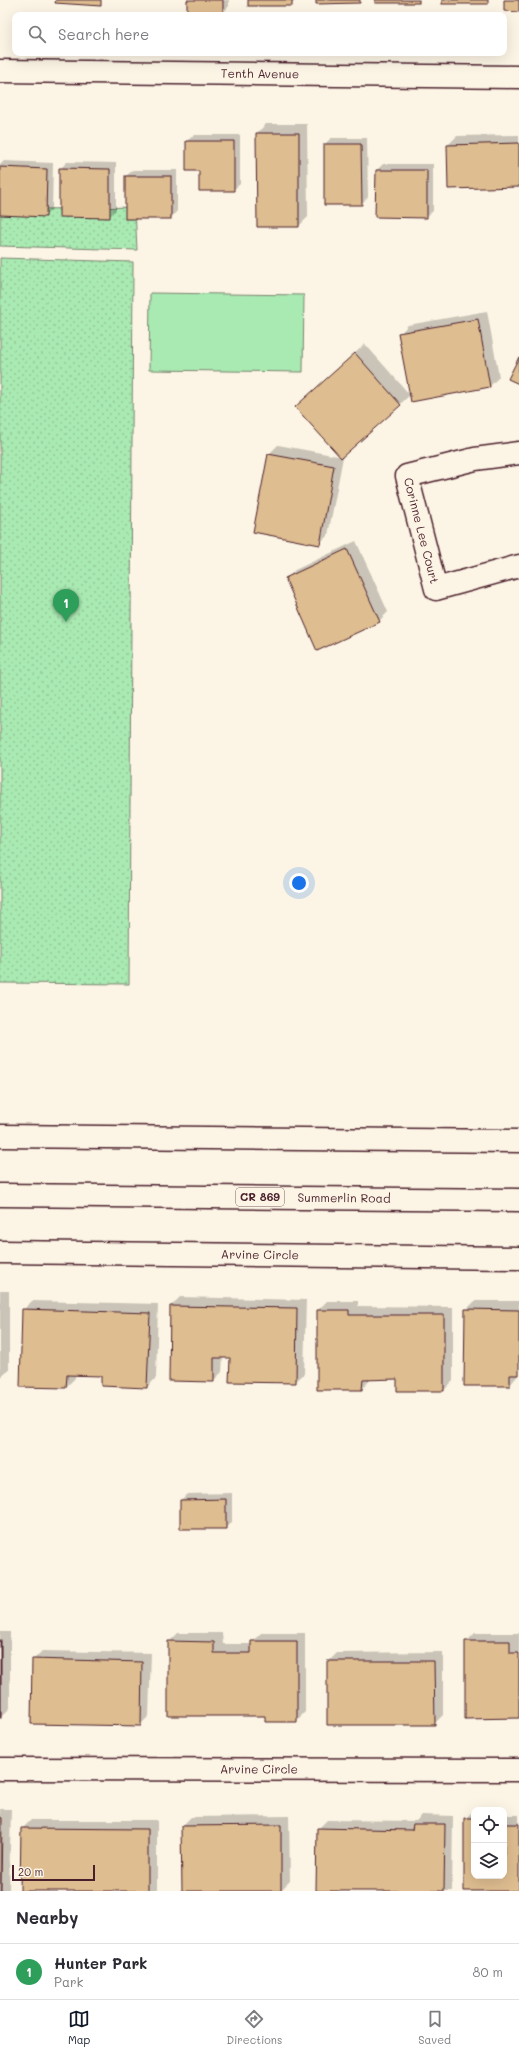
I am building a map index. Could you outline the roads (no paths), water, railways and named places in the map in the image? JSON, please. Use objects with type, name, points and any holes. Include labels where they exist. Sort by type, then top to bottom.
[{"type":"street","name":"Tenth Avenue","points":[[0,71],[519,77]]},
{"type":"street","name":"Corinne Lee Court","points":[[519,453],[475,460],[407,476],[436,589],[519,566]]},
{"type":"street","points":[[0,1136],[519,1141]]},
{"type":"street","name":"Summerlin Road","points":[[0,1195],[519,1200]]},
{"type":"street","name":"Arvine Circle","points":[[0,1252],[519,1258]]},
{"type":"street","name":"Arvine Circle","points":[[0,1769],[519,1770]]},
{"type":"place","name":"Hunter Park","points":[[66,622]]}]
